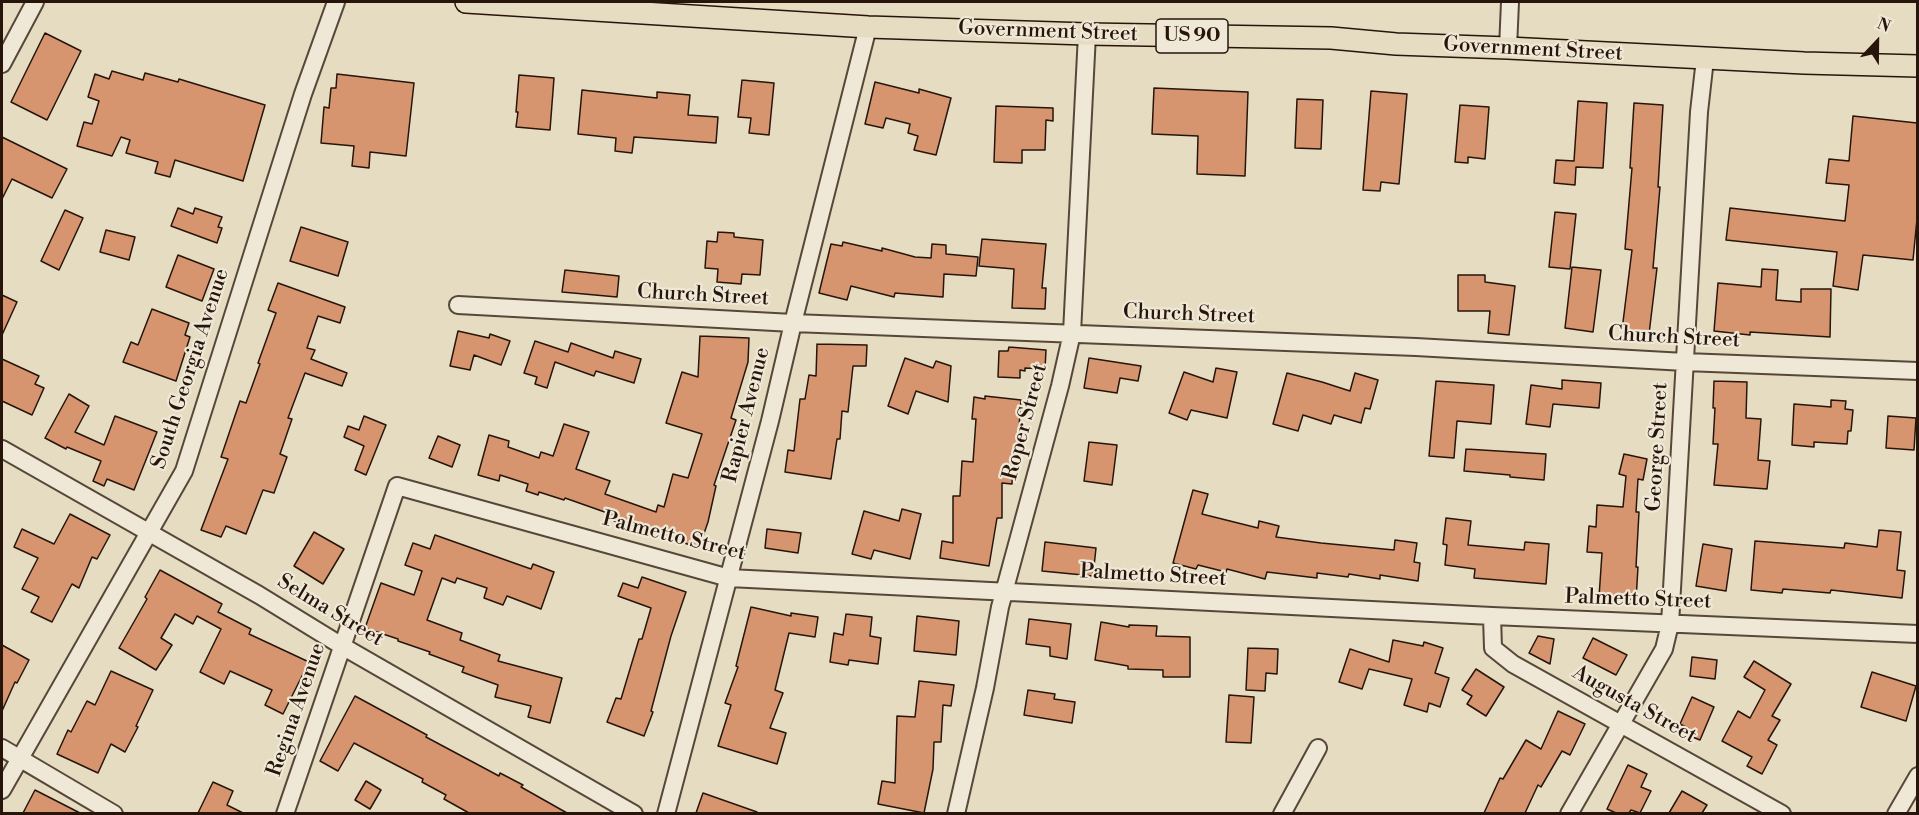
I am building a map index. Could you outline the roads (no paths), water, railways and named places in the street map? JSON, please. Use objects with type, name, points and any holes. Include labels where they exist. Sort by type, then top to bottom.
[{"type":"main road","name":"Government Street","points":[[466,2],[868,27],[1331,38],[1396,44],[1705,59],[1917,66]]},
{"type":"street","points":[[2,64],[35,2]]},
{"type":"street","name":"South Georgia Avenue","points":[[2,790],[184,471],[303,94],[336,2]]},
{"type":"street","points":[[1508,48],[1510,2]]},
{"type":"street","name":"Rapier Avenue","points":[[666,813],[770,421],[868,27]]},
{"type":"street","name":"Roper Street","points":[[956,813],[1005,591],[1072,333],[1087,34]]},
{"type":"street","name":"George Street","points":[[1569,813],[1664,649],[1670,624],[1699,112],[1705,59]]},
{"type":"street","name":"Church Street","points":[[458,305],[793,323],[1416,347],[1685,362],[1917,371]]},
{"type":"street","name":"Selma Street","points":[[2,449],[634,813]]},
{"type":"street","name":"Palmetto Street","points":[[398,486],[729,578],[1492,616],[1917,634]]},
{"type":"street","name":"Regina Avenue","points":[[285,813],[398,486]]},
{"type":"street","name":"Augusta Street","points":[[1492,616],[1493,648],[1513,664],[1782,813]]},
{"type":"street","points":[[2,748],[114,813]]},
{"type":"street","points":[[1282,813],[1318,748]]},
{"type":"street","points":[[1896,813],[1917,776]]}]
